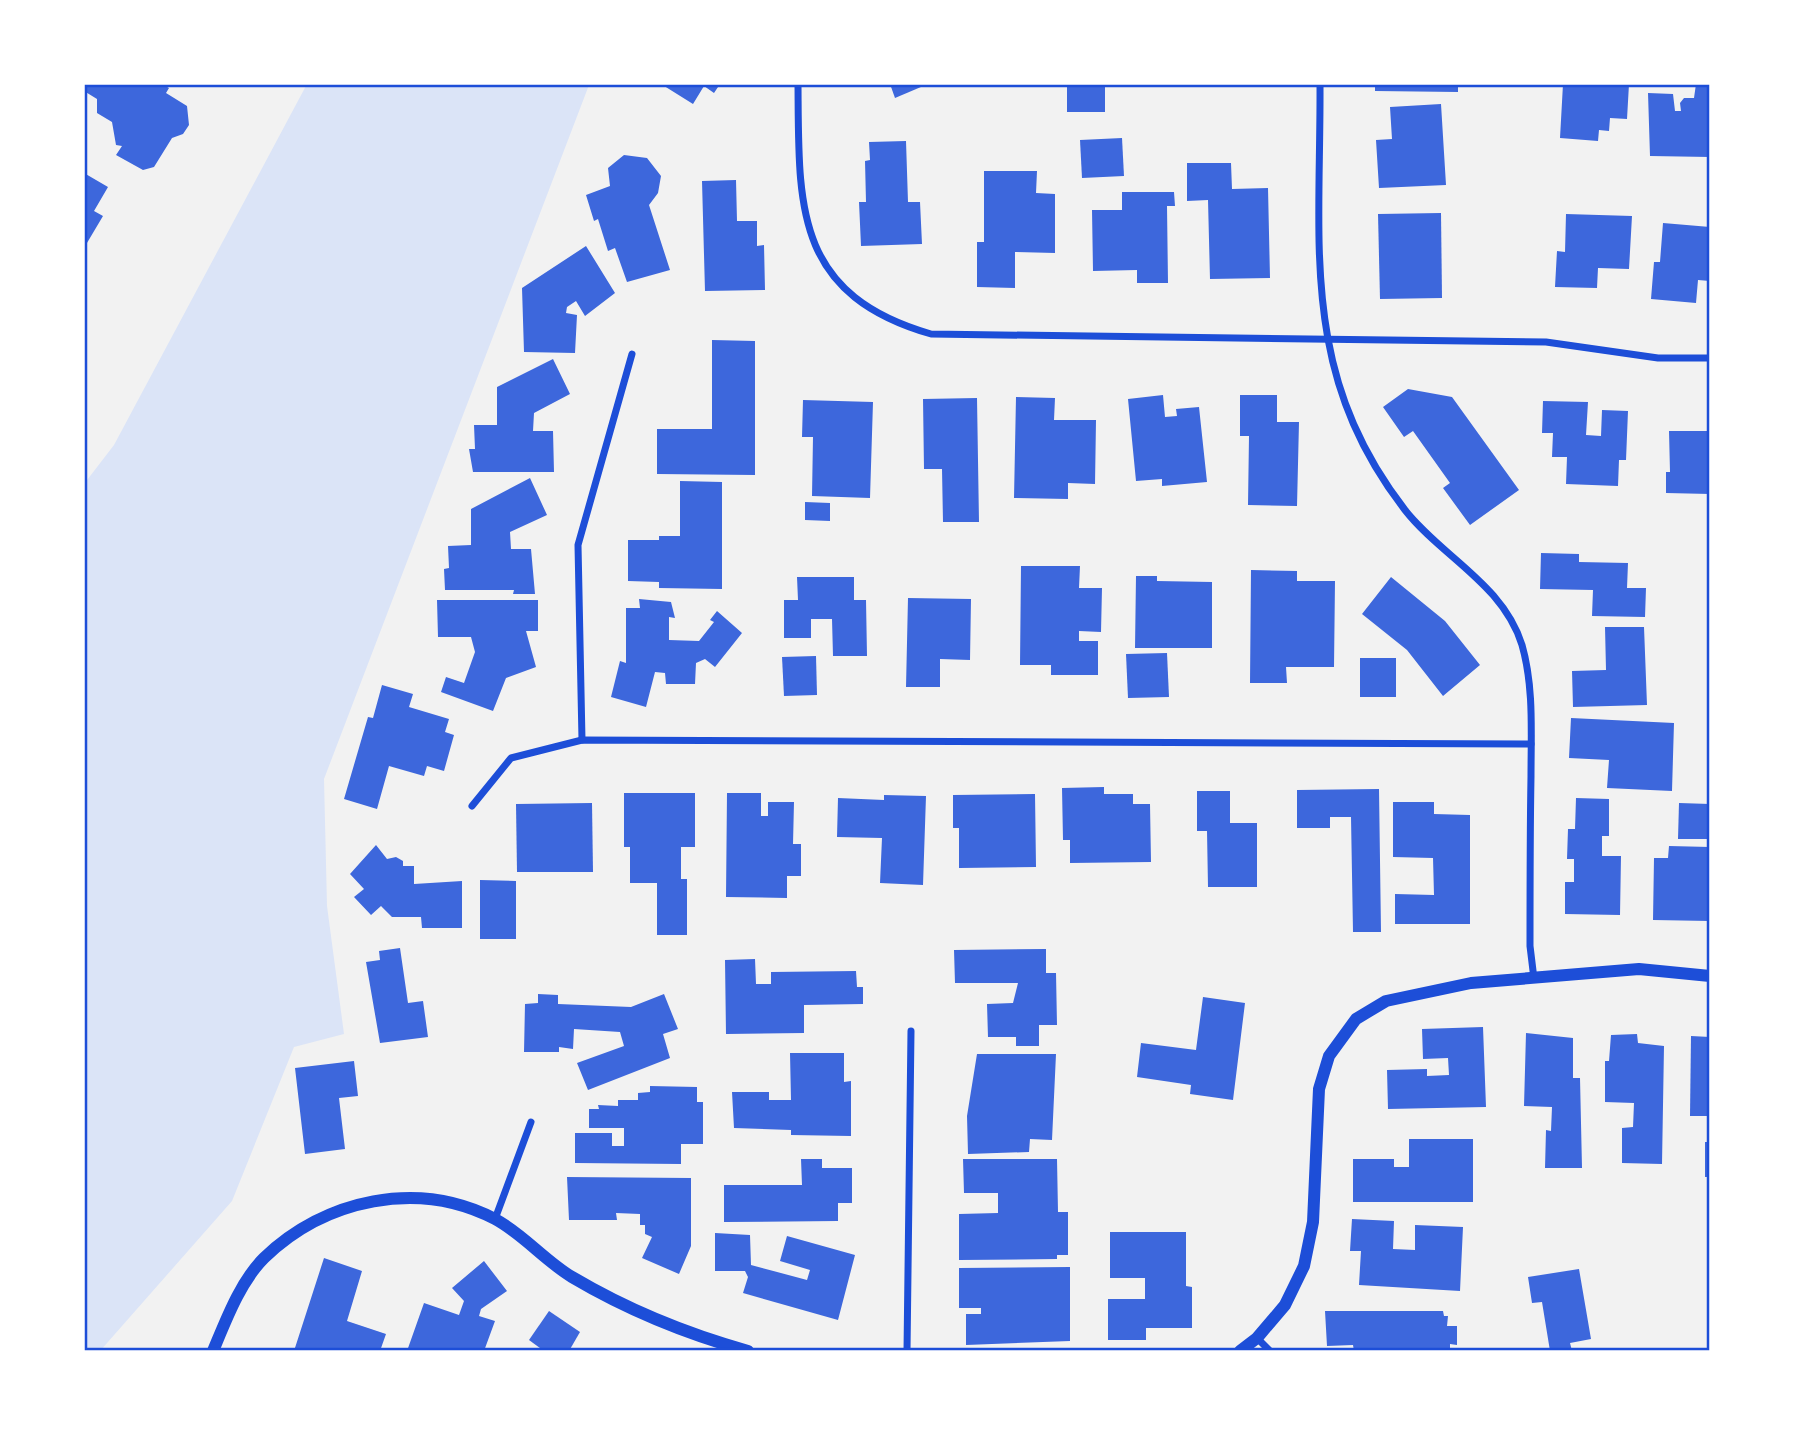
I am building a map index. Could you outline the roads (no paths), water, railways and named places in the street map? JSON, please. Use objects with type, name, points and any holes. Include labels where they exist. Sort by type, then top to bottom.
[{"type":"street","points":[[798,84],[799,177],[804,214],[811,238],[824,265],[848,292],[896,324],[931,334],[1546,342],[1658,358],[1710,358]]},
{"type":"street","points":[[1320,84],[1319,271],[1327,340],[1351,423],[1366,454],[1387,487],[1408,514],[1504,606],[1521,643],[1528,675],[1531,744],[1530,946],[1534,978]]},
{"type":"street","points":[[582,740],[578,544],[632,354]]},
{"type":"street","points":[[472,806],[511,758],[582,740],[1531,744]]},
{"type":"street","points":[[1240,1351],[1257,1338],[1285,1305],[1304,1266],[1312,1222],[1319,1089],[1329,1056],[1356,1019],[1387,1001],[1471,983],[1639,969],[1710,976]]},
{"type":"street","points":[[907,1351],[911,1031]]},
{"type":"street","points":[[495,1219],[531,1122]]},
{"type":"street","points":[[213,1351],[231,1308],[262,1259],[312,1220],[350,1206],[388,1198],[441,1199],[495,1219],[570,1276],[645,1315],[708,1340],[748,1351]]},
{"type":"street","points":[[1257,1338],[1270,1351]]}]
